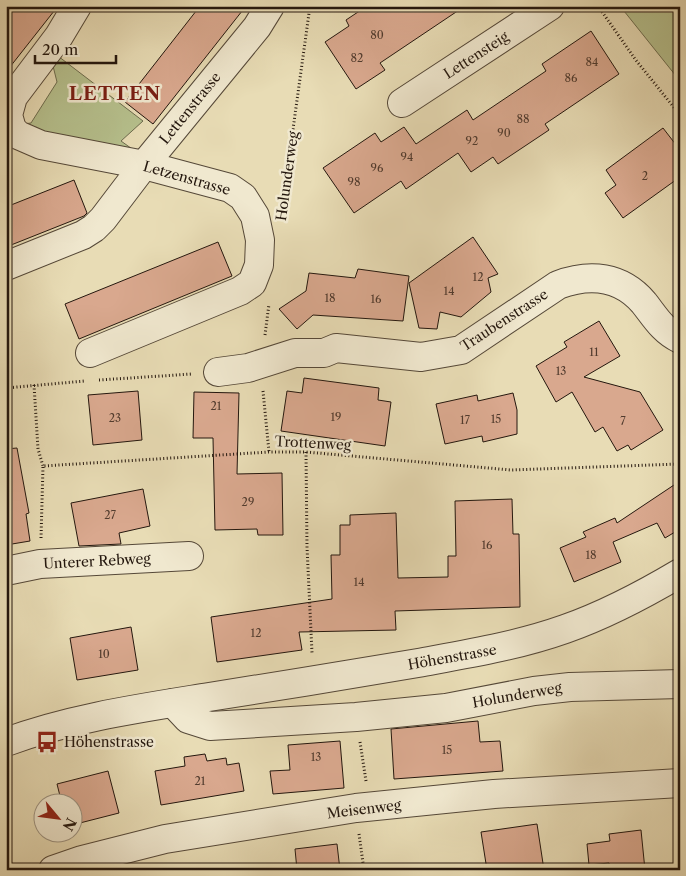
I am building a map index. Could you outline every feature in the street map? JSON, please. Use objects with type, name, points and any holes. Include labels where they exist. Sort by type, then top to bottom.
[{"type":"street","name":"Letzenstrasse","points":[[78,6],[59,36],[13,97],[8,115],[12,129],[18,136],[41,145],[144,165],[230,188],[243,197],[255,216],[260,240],[259,265],[252,283],[240,291],[90,353]]},
{"type":"street","name":"Lettenstrasse","points":[[6,266],[83,235],[94,228],[256,27],[270,6]]},
{"type":"street","name":"Lettensteig","points":[[402,103],[550,6]]},
{"type":"street","name":"Traubenstrasse","points":[[218,372],[248,368],[295,353],[324,353],[336,348],[421,357],[461,350],[558,285],[574,278],[607,279],[620,284],[643,302],[660,324],[680,339]]},
{"type":"street","name":"Unterer Rebweg","points":[[6,571],[40,564],[189,556]]},
{"type":"street","name":"Höhenstrasse","points":[[6,742],[83,719],[173,702],[313,681],[505,647],[566,629],[588,620],[639,597],[680,572]]},
{"type":"street","name":"Holunderweg","points":[[173,702],[188,719],[210,726],[356,717],[446,708],[534,691],[570,687],[680,684]]},
{"type":"street","name":"Meisenweg","points":[[53,870],[82,860],[165,839],[363,808],[494,794],[680,783]]},
{"type":"path","name":"Holunderweg","points":[[282,210],[310,6]]},
{"type":"path","points":[[598,6],[635,59],[680,115]]},
{"type":"path","points":[[265,336],[270,297]]},
{"type":"path","points":[[261,364],[269,452]]},
{"type":"path","points":[[6,388],[218,372]]},
{"type":"path","points":[[34,385],[38,449],[43,466],[40,564]]},
{"type":"path","name":"Trottenweg","points":[[43,466],[269,452],[306,452],[511,470],[680,464]]},
{"type":"path","points":[[306,452],[307,547],[313,681]]},
{"type":"path","points":[[356,717],[363,808],[364,870]]},
{"type":"green space","points":[[620,6],[680,6],[680,81]]},
{"type":"green space","points":[[54,53],[143,121],[121,141],[135,151],[95,151],[23,124],[31,123],[57,82],[51,58]]},
{"type":"building","points":[[6,6],[58,6],[6,72]]},
{"type":"building","points":[[200,6],[246,6],[153,124],[125,102]]},
{"type":"building","points":[[367,6],[465,6],[380,63],[385,70],[356,89],[325,42],[349,26],[346,20]]},
{"type":"building","points":[[591,31],[619,74],[545,124],[549,130],[498,164],[493,157],[471,172],[458,153],[406,189],[401,181],[354,213],[323,168],[375,133],[381,142],[404,127],[416,144],[467,110],[473,120],[546,71],[542,64]]},
{"type":"building","points":[[663,128],[680,150],[680,177],[623,218],[605,193],[616,185],[606,170]]},
{"type":"building","points":[[74,180],[87,213],[84,216],[6,247],[6,207]]},
{"type":"building","points":[[473,237],[498,274],[488,278],[491,292],[461,317],[440,312],[437,329],[419,328],[409,283]]},
{"type":"building","points":[[218,242],[232,276],[79,339],[65,304]]},
{"type":"building","points":[[358,269],[409,276],[403,321],[313,315],[297,329],[279,309],[306,291],[309,273],[355,278]]},
{"type":"building","points":[[599,321],[620,356],[584,377],[640,392],[663,430],[631,450],[628,445],[617,451],[603,427],[595,432],[572,392],[556,402],[536,366],[567,347],[564,342]]},
{"type":"building","points":[[304,378],[379,388],[378,400],[391,402],[385,446],[281,431],[287,391],[302,393]]},
{"type":"building","points":[[138,391],[142,440],[93,445],[88,395]]},
{"type":"building","points":[[194,392],[239,393],[237,474],[282,473],[283,535],[258,535],[257,529],[215,530],[213,438],[193,438]]},
{"type":"building","points":[[513,393],[517,410],[517,434],[483,442],[482,436],[445,444],[436,404],[477,395],[478,401]]},
{"type":"building","points":[[17,448],[29,513],[26,514],[30,541],[6,545],[6,449]]},
{"type":"building","points":[[680,481],[680,529],[665,538],[657,523],[613,542],[621,562],[574,582],[560,548],[586,537],[583,532],[615,518],[617,523]]},
{"type":"building","points":[[143,489],[150,526],[119,533],[121,544],[79,546],[71,503]]},
{"type":"building","points":[[512,499],[513,534],[519,534],[520,607],[395,611],[396,630],[299,632],[302,650],[217,662],[211,617],[332,599],[331,555],[340,555],[340,525],[350,525],[350,515],[396,513],[398,578],[448,577],[448,556],[456,556],[455,501]]},
{"type":"building","points":[[131,627],[138,670],[77,680],[70,638]]},
{"type":"building","points":[[478,721],[480,742],[500,741],[503,771],[394,779],[391,729]]},
{"type":"building","points":[[340,741],[344,788],[273,794],[270,771],[290,770],[288,745]]},
{"type":"building","points":[[205,754],[207,761],[226,758],[227,765],[239,763],[244,791],[161,805],[155,771],[185,766],[184,757]]},
{"type":"building","points":[[108,771],[119,813],[82,822],[82,794],[60,794],[57,784]]},
{"type":"building","points":[[537,824],[544,870],[487,870],[481,832]]},
{"type":"building","points":[[641,830],[645,870],[610,870],[609,863],[589,865],[587,844],[610,841],[609,834]]},
{"type":"building","points":[[337,844],[340,870],[297,870],[295,849]]},
{"type":"place","name":"Höhenstrasse","points":[[47,742]]},
{"type":"district","name":"LETTEN","points":[[115,93]]}]
